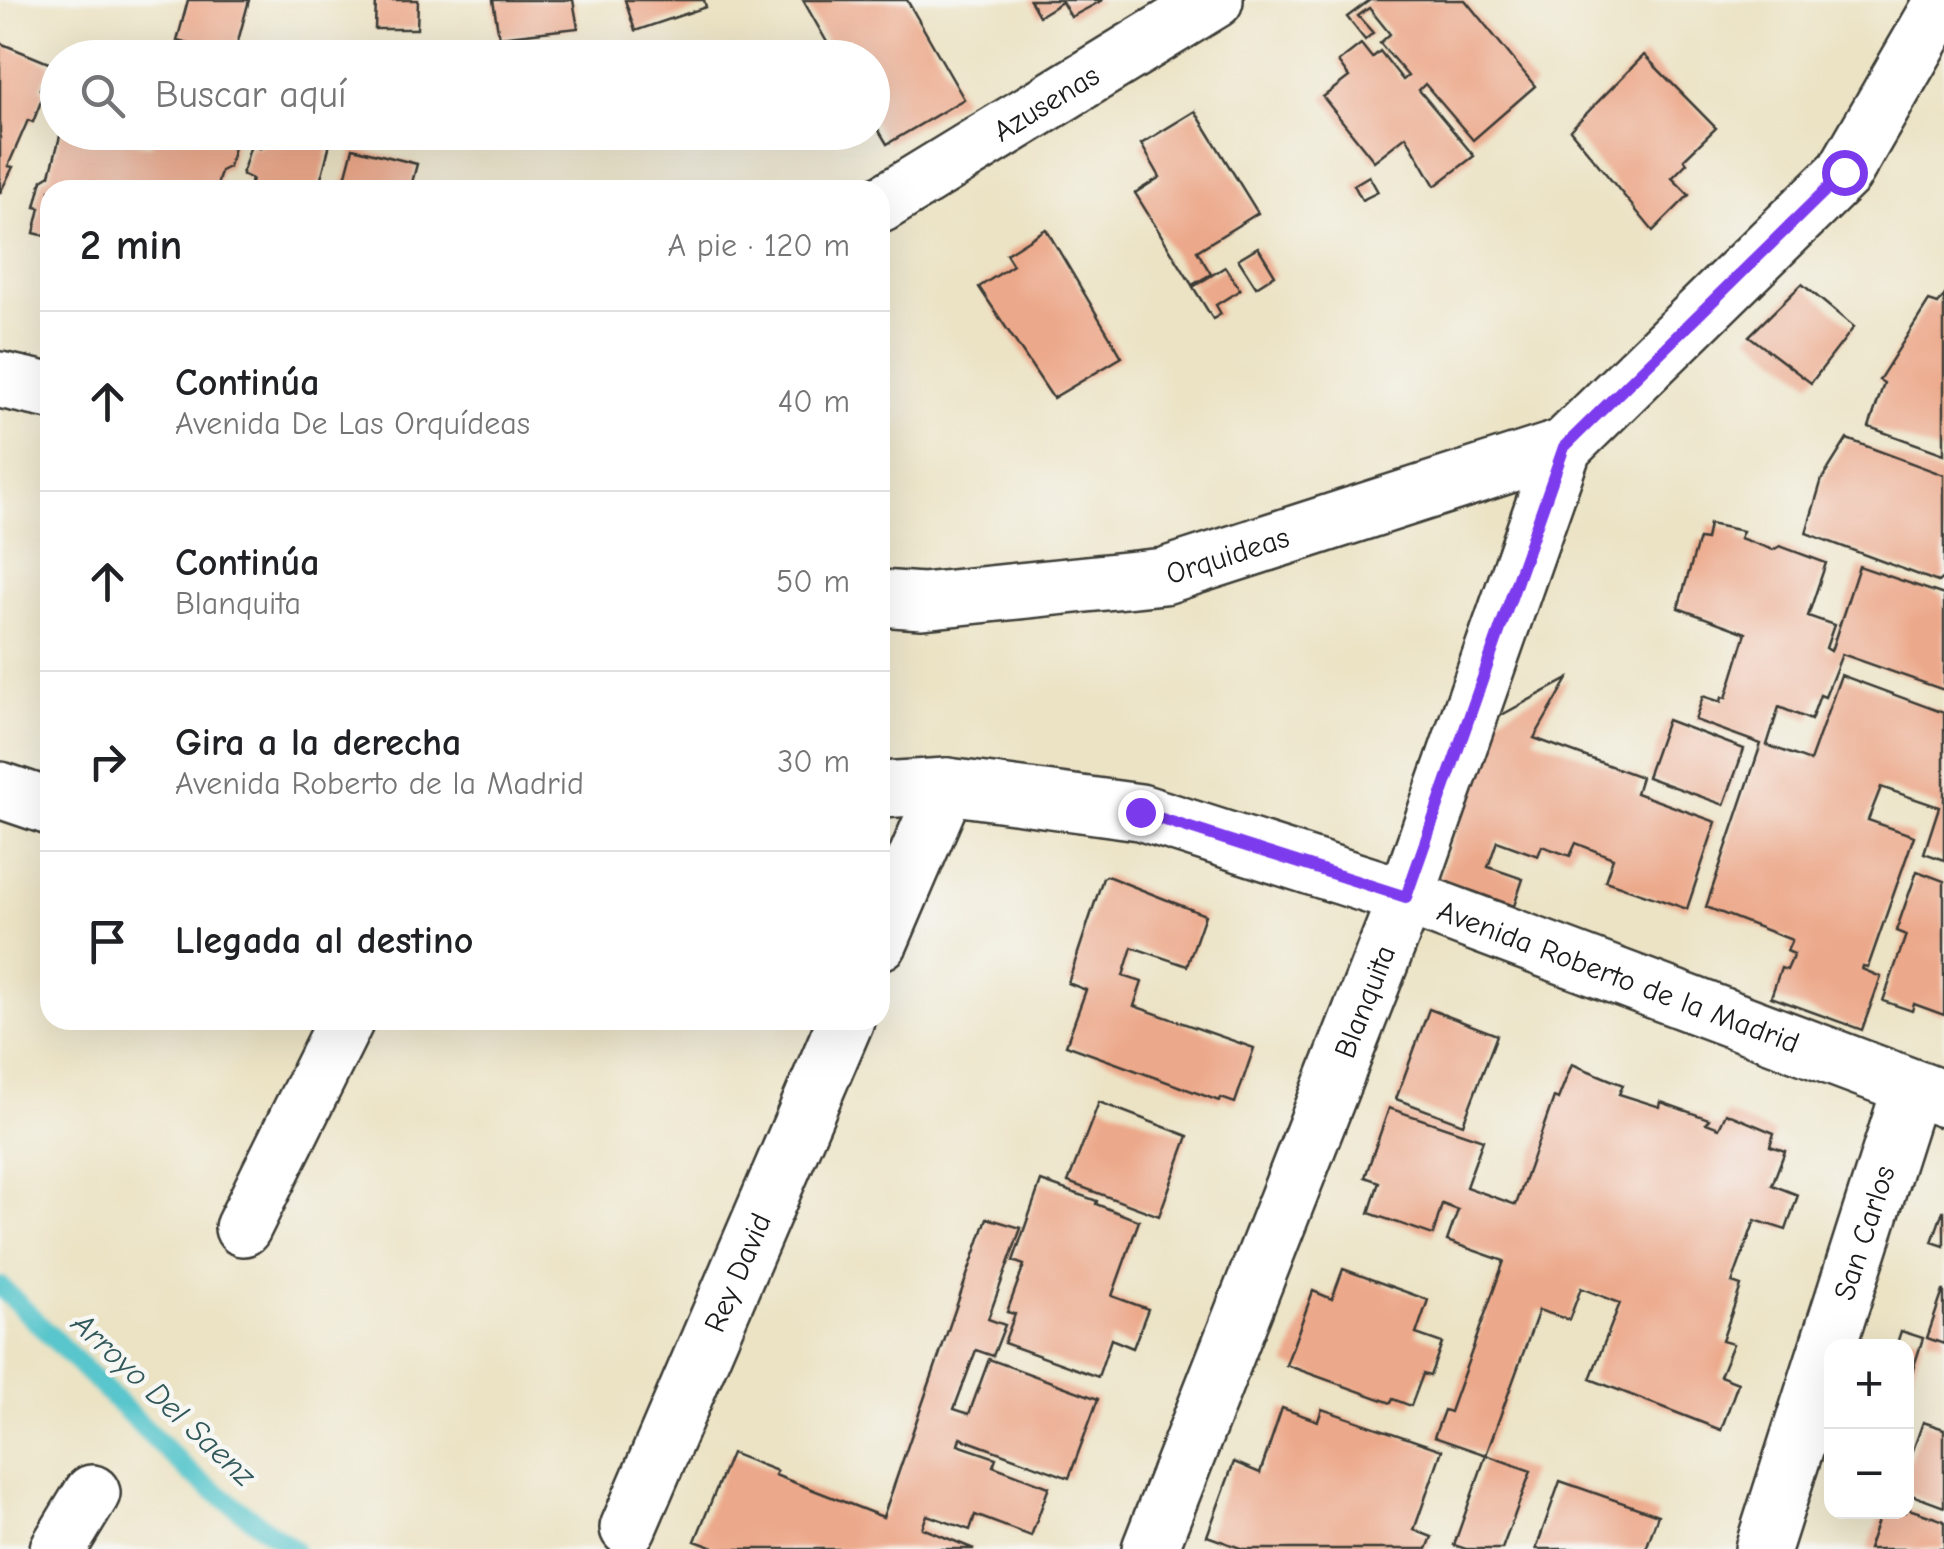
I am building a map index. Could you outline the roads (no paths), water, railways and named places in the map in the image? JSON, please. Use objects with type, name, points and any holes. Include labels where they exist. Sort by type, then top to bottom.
[{"type":"street","name":"Azusenas","points":[[890,199],[1215,0]]},
{"type":"street","points":[[1564,447],[1844,172],[1944,0]]},
{"type":"street","points":[[0,380],[40,390]]},
{"type":"street","name":"Orquideas","points":[[890,599],[922,601],[1164,576],[1564,447]]},
{"type":"street","name":"Blanquita","points":[[1150,1549],[1406,897],[1564,447]]},
{"type":"street","points":[[890,919],[947,786]]},
{"type":"street","name":"Avenida Roberto de la Madrid","points":[[890,789],[947,786],[1140,812],[1406,897],[1928,1093]]},
{"type":"street","points":[[0,790],[40,803]]},
{"type":"street","points":[[243,1228],[341,1030]]},
{"type":"street","name":"Rey David","points":[[628,1528],[842,1030]]},
{"type":"street","name":"San Carlos","points":[[1763,1549],[1928,1093]]},
{"type":"street","points":[[58,1549],[92,1493]]},
{"type":"waterway","name":"Arroyo Del Saenz","points":[[0,1286],[191,1474],[293,1549]]}]
